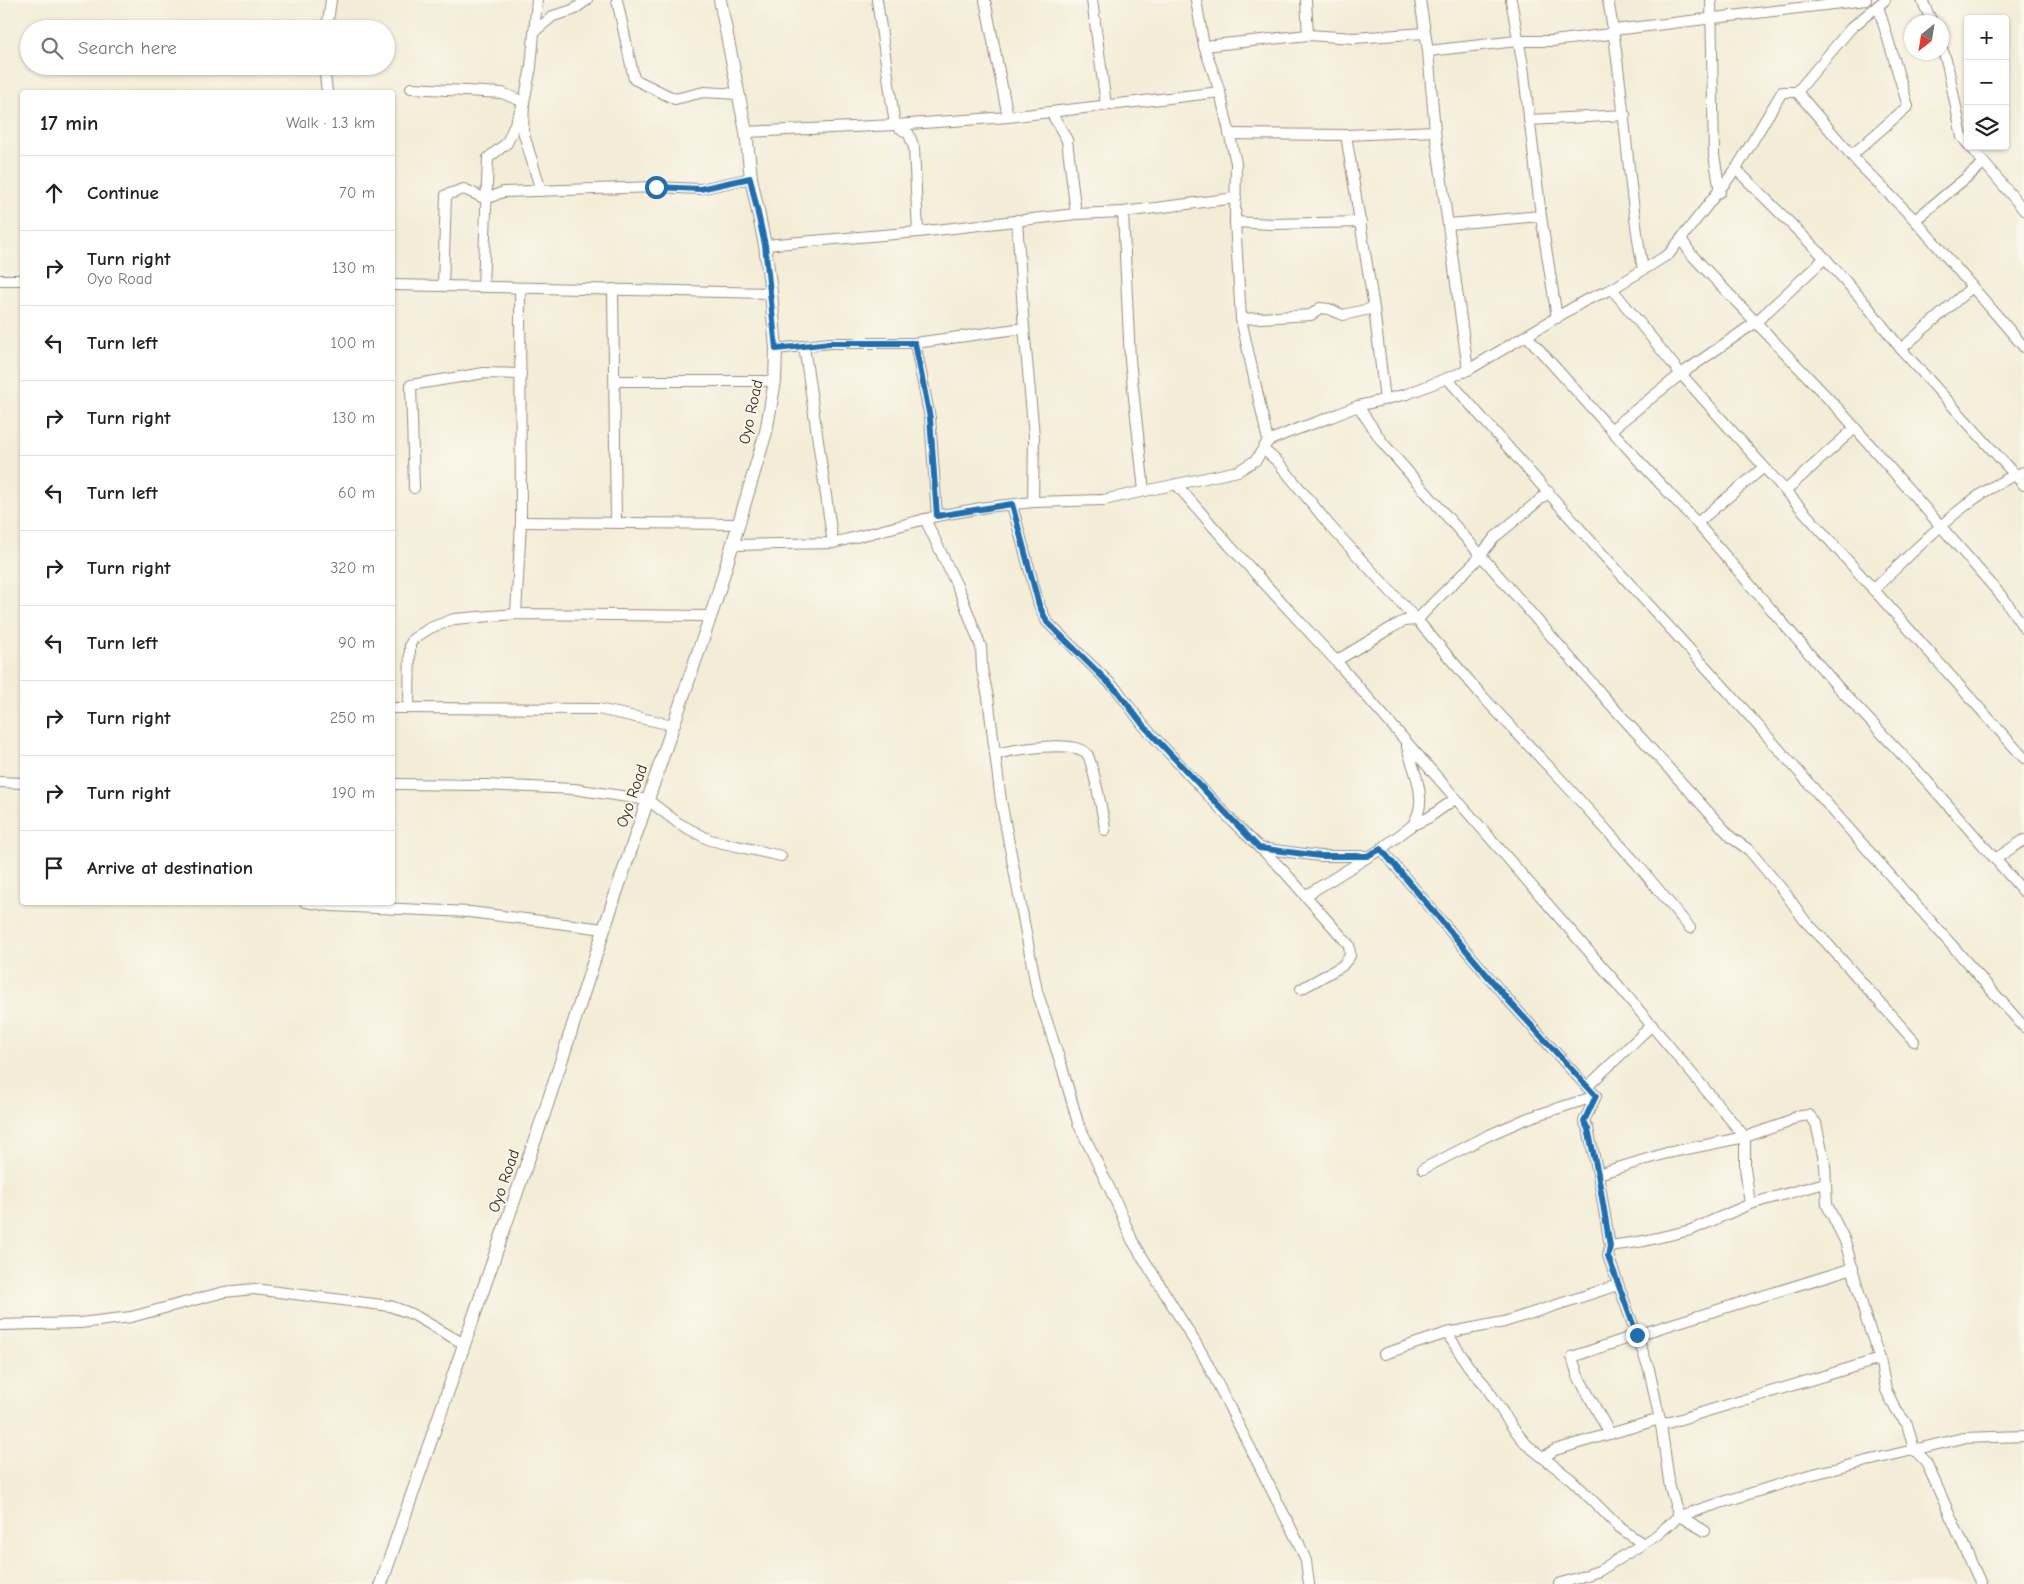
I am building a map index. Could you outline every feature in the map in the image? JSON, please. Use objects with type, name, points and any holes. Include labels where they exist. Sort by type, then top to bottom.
[{"type":"street","points":[[328,20],[331,0]]},
{"type":"street","points":[[537,0],[531,67],[524,102],[523,131],[541,191]]},
{"type":"street","points":[[534,32],[553,16],[573,10],[587,0]]},
{"type":"street","points":[[617,0],[634,79],[675,99],[704,92],[738,94]]},
{"type":"street","name":"Oyo Road","points":[[381,1584],[544,1114],[604,929],[710,616],[766,432],[775,380],[776,349],[771,293],[765,245],[750,178],[746,132],[720,0]]},
{"type":"street","points":[[877,0],[895,125],[909,134],[914,148],[918,232]]},
{"type":"street","points":[[984,0],[1008,117]]},
{"type":"street","points":[[1092,0],[1106,105]]},
{"type":"street","points":[[1196,0],[1204,46],[1220,92],[1236,163],[1235,222],[1241,319],[1266,446],[1331,527],[1417,620],[1484,698],[1638,865],[1690,928]]},
{"type":"street","points":[[1306,0],[1308,34]]},
{"type":"street","points":[[1420,0],[1468,370]]},
{"type":"street","points":[[1511,0],[1523,66],[1541,216],[1557,318]]},
{"type":"street","points":[[1608,0],[1614,30],[1625,115],[1627,168],[1643,269]]},
{"type":"street","points":[[1711,0],[1714,155],[1720,192]]},
{"type":"street","points":[[1428,51],[1517,41],[1552,41],[1610,34],[1614,30],[1817,3],[1866,0]]},
{"type":"street","points":[[1922,0],[1929,15]]},
{"type":"street","points":[[1798,92],[1851,28],[1882,3],[1908,106],[1852,156]]},
{"type":"street","points":[[1204,46],[1308,34],[1354,38],[1425,33]]},
{"type":"street","points":[[1946,60],[1964,139]]},
{"type":"street","points":[[325,75],[327,90]]},
{"type":"street","points":[[411,88],[502,93],[524,102]]},
{"type":"street","points":[[746,132],[895,125],[1008,117],[1220,92]]},
{"type":"street","points":[[732,545],[833,543],[937,516],[1012,504],[1102,500],[1238,471],[1256,460],[1266,446],[1358,406],[1385,400],[1468,370],[1586,300],[1612,289],[1669,254],[1720,192],[1782,92],[1798,92],[1852,156],[1915,220],[2024,346]]},
{"type":"street","points":[[484,287],[488,158],[507,143],[524,102]]},
{"type":"street","points":[[1051,112],[1067,140],[1076,214]]},
{"type":"street","points":[[1529,120],[1625,115]]},
{"type":"street","points":[[1229,134],[1346,135],[1436,130]]},
{"type":"street","points":[[1346,135],[1374,308],[1385,400]]},
{"type":"street","points":[[1973,150],[2024,210]]},
{"type":"street","points":[[1915,220],[1984,163]]},
{"type":"street","points":[[1736,169],[1825,258],[1864,302],[1901,349],[2020,473],[2024,485]]},
{"type":"street","points":[[443,286],[446,195],[464,188],[486,199],[503,192],[656,187],[700,189],[750,178]]},
{"type":"street","points":[[765,245],[918,232],[1076,214],[1123,212],[1236,198]]},
{"type":"street","points":[[1123,212],[1130,360],[1144,491]]},
{"type":"street","points":[[1449,224],[1541,216]]},
{"type":"street","points":[[1017,220],[1034,436],[1033,502]]},
{"type":"street","points":[[1235,222],[1272,224],[1360,222]]},
{"type":"street","points":[[1682,240],[1691,254],[1855,428],[2005,600],[2024,628]]},
{"type":"street","points":[[1612,429],[1681,374],[1756,322],[1825,258]]},
{"type":"street","points":[[0,280],[20,280]]},
{"type":"street","points":[[395,285],[771,293]]},
{"type":"street","points":[[1901,349],[1972,287]]},
{"type":"street","points":[[516,614],[520,522],[520,288]]},
{"type":"street","points":[[613,289],[616,523]]},
{"type":"street","points":[[1612,289],[1681,374],[2024,758]]},
{"type":"street","points":[[1241,319],[1311,315],[1320,308],[1330,309],[1343,315],[1374,308]]},
{"type":"street","points":[[776,349],[830,343],[915,343],[1024,328]]},
{"type":"street","points":[[1527,336],[1697,523],[1837,686],[1926,780],[2024,892]]},
{"type":"street","points":[[915,343],[930,418],[937,516]]},
{"type":"street","points":[[804,346],[833,543]]},
{"type":"street","points":[[414,488],[411,385],[484,373],[521,374]]},
{"type":"street","points":[[1447,378],[2024,1027]]},
{"type":"street","points":[[615,381],[775,380]]},
{"type":"street","points":[[1358,406],[1383,443],[1481,553],[1612,706],[1732,838],[1749,850],[1786,894],[1805,921],[1914,1040]]},
{"type":"street","points":[[1786,490],[1855,428]]},
{"type":"street","points":[[1697,523],[1764,467]]},
{"type":"street","points":[[1873,590],[1970,502],[2020,473]]},
{"type":"street","points":[[1176,484],[1230,546],[1336,661],[1406,744],[1652,1024],[1745,1137],[1745,1168],[1750,1204]]},
{"type":"street","points":[[1336,661],[1368,640],[1380,636],[1398,624],[1404,621],[1417,620],[1475,562],[1495,537],[1549,492]]},
{"type":"street","points":[[1012,504],[1039,605],[1047,622],[1118,692],[1143,725],[1259,848],[1281,868],[1349,946],[1350,956],[1342,966],[1301,989]]},
{"type":"street","points":[[925,519],[960,592],[981,646],[982,669],[988,697],[1009,849],[1037,991],[1078,1123],[1118,1206],[1132,1240],[1203,1355],[1245,1436],[1299,1544],[1306,1561],[1309,1584]]},
{"type":"street","points":[[520,522],[738,524]]},
{"type":"street","points":[[409,707],[410,645],[413,639],[430,628],[454,619],[516,614],[710,616]]},
{"type":"street","points":[[395,708],[598,709],[673,725]]},
{"type":"street","points":[[1406,744],[1418,778],[1420,809],[1413,825]]},
{"type":"street","points":[[995,754],[1044,746],[1075,748],[1087,754],[1092,765],[1105,830]]},
{"type":"street","points":[[0,782],[20,783]]},
{"type":"street","points":[[395,784],[485,785],[574,789],[648,800],[678,823],[710,840],[781,856]]},
{"type":"street","points":[[1305,896],[1381,849],[1413,825],[1428,818],[1455,799]]},
{"type":"street","points":[[1995,860],[2024,840]]},
{"type":"street","points":[[1259,848],[1320,856],[1367,856]]},
{"type":"street","points":[[1381,849],[1508,1000],[1596,1096]]},
{"type":"street","points":[[324,905],[470,912],[604,929]]},
{"type":"street","points":[[1587,1087],[1652,1024]]},
{"type":"street","points":[[1423,1169],[1489,1135],[1528,1118],[1596,1096]]},
{"type":"street","points":[[1596,1096],[1584,1121],[1588,1129],[1598,1174],[1610,1246],[1608,1256],[1650,1369],[1670,1488],[1679,1516],[1705,1532]]},
{"type":"street","points":[[1598,1174],[1667,1153],[1745,1137],[1786,1123],[1796,1117],[1809,1115],[1816,1123],[1825,1165],[1827,1205],[1845,1241],[1866,1319],[1880,1359],[1886,1390],[1896,1410],[1907,1424],[1914,1449],[1926,1462],[1981,1584]]},
{"type":"street","points":[[1610,1246],[1644,1241],[1691,1230],[1750,1204],[1825,1183]]},
{"type":"street","points":[[1610,1434],[1578,1376],[1572,1357],[1853,1268]]},
{"type":"street","points":[[1384,1354],[1447,1334],[1504,1322],[1618,1285]]},
{"type":"street","points":[[0,1325],[80,1323],[131,1317],[224,1292],[254,1289],[390,1306],[412,1314],[464,1344]]},
{"type":"street","points":[[1447,1334],[1469,1367],[1486,1385],[1513,1428],[1527,1444],[1572,1480],[1619,1527],[1643,1544]]},
{"type":"street","points":[[1543,1457],[1555,1450],[1610,1434],[1660,1422],[1880,1359]]},
{"type":"street","points":[[1559,1584],[1599,1571],[1643,1544],[1679,1516],[1809,1474],[1963,1438],[2024,1436]]},
{"type":"route","points":[[656,187],[700,189],[750,178],[765,245],[776,349],[830,343],[915,343],[930,418],[937,516],[1012,504],[1039,605],[1047,622],[1118,692],[1143,725],[1233,822],[1259,848],[1320,856],[1367,856],[1381,849],[1508,1000],[1596,1096],[1584,1121],[1588,1129],[1598,1174],[1610,1246],[1608,1256],[1637,1335]]}]
